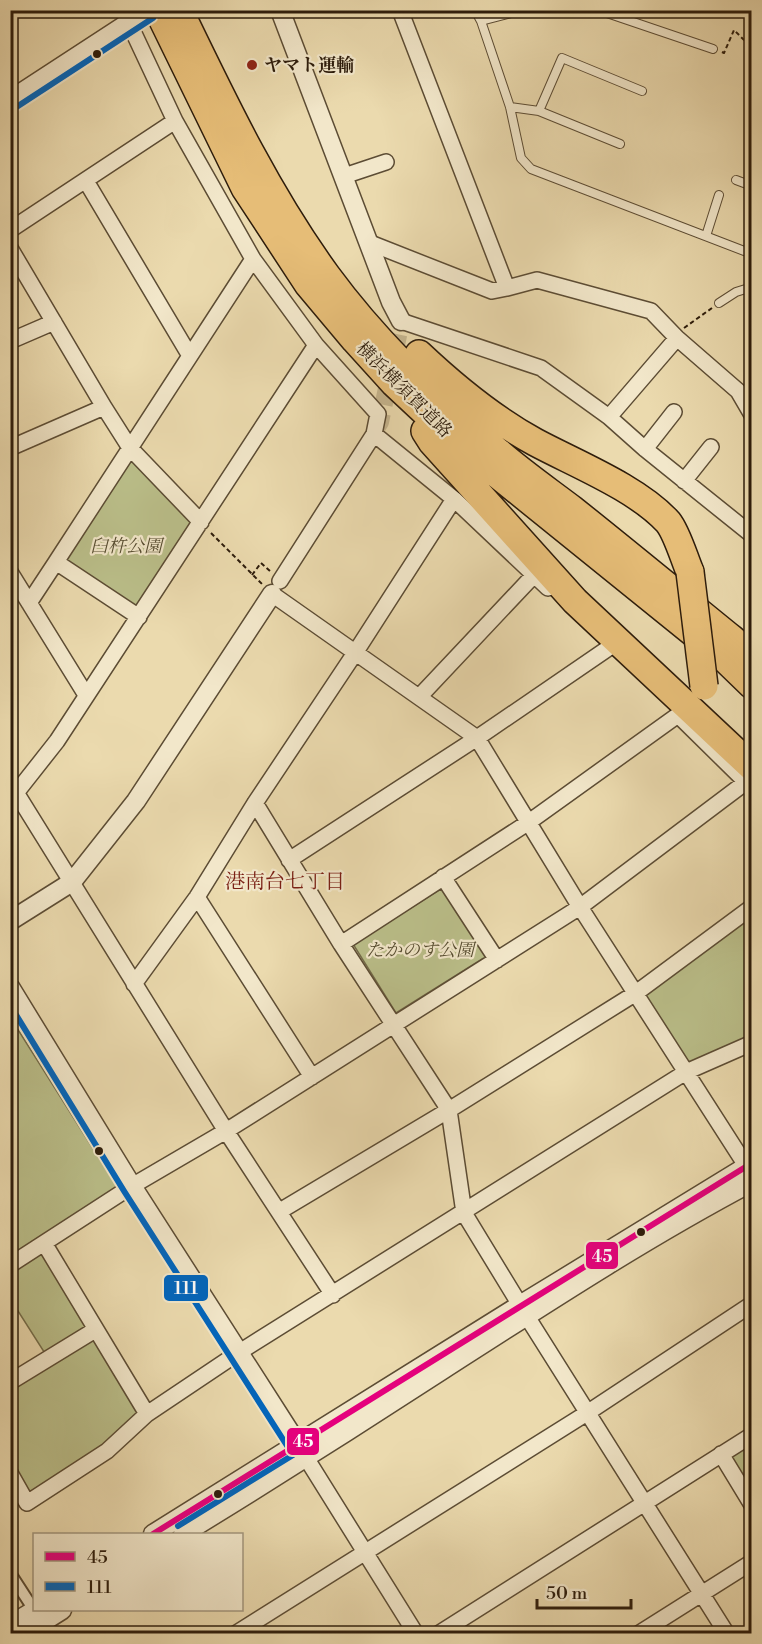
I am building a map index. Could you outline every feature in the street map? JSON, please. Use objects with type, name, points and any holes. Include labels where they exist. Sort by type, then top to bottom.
[{"type":"highway","name":"横浜横須賀道路","points":[[165,13],[283,210],[327,276],[365,323],[427,387],[498,452],[752,657]]},
{"type":"highway","name":"横浜横須賀道路","points":[[165,13],[245,189],[308,284],[355,340],[394,383],[456,441],[721,655],[752,685]]},
{"type":"highway","points":[[246,146],[328,259],[382,322],[442,375],[492,414],[533,441],[637,496],[669,523],[690,572],[704,686],[720,717],[752,749]]},
{"type":"highway","points":[[394,383],[432,442],[575,601],[752,767]]},
{"type":"street","points":[[280,10],[391,302],[401,321],[542,368],[609,417],[752,535]]},
{"type":"street","points":[[400,10],[507,288]]},
{"type":"street","points":[[10,100],[126,16],[165,13]]},
{"type":"street","points":[[10,921],[72,882],[136,801],[374,434],[378,414],[316,345],[254,259],[175,121],[126,16]]},
{"type":"street","points":[[10,230],[175,121]]},
{"type":"street","points":[[344,176],[386,162]]},
{"type":"street","points":[[86,181],[190,356]]},
{"type":"street","points":[[370,243],[492,291],[537,280],[651,311],[738,391],[752,415]]},
{"type":"street","points":[[10,248],[130,448],[201,522]]},
{"type":"street","points":[[29,603],[254,259]]},
{"type":"street","points":[[10,341],[54,322]]},
{"type":"street","points":[[609,417],[678,334]]},
{"type":"street","points":[[316,345],[57,741],[13,788],[226,1131],[333,1295]]},
{"type":"street","points":[[10,448],[104,407]]},
{"type":"street","points":[[645,449],[674,412]]},
{"type":"street","points":[[10,1265],[132,1186],[226,1131],[580,907],[746,783],[610,647],[454,499],[374,434]]},
{"type":"street","points":[[684,481],[711,447]]},
{"type":"street","points":[[135,984],[197,897],[255,803],[454,499]]},
{"type":"street","points":[[56,562],[139,617]]},
{"type":"street","points":[[10,572],[86,695]]},
{"type":"street","points":[[420,696],[534,575]]},
{"type":"street","points":[[155,1533],[301,1450],[750,1171],[580,907],[477,738],[420,696],[355,653],[276,588]]},
{"type":"street","points":[[289,860],[477,738],[610,647]]},
{"type":"street","points":[[341,944],[529,822],[678,715]]},
{"type":"street","points":[[255,803],[341,944],[449,1110],[464,1213],[727,1634]]},
{"type":"street","points":[[443,877],[497,960]]},
{"type":"street","points":[[197,897],[312,1077]]},
{"type":"street","points":[[280,1211],[449,1110],[636,993],[752,907]]},
{"type":"street","points":[[10,987],[132,1186],[416,1634]]},
{"type":"street","points":[[10,1473],[27,1503],[107,1451],[147,1414],[238,1353],[686,1072],[752,1043]]},
{"type":"street","points":[[44,1243],[147,1414]]},
{"type":"street","points":[[235,1634],[587,1413],[752,1304]]},
{"type":"street","points":[[10,1382],[95,1330]]},
{"type":"street","points":[[438,1634],[752,1435]]},
{"type":"street","points":[[184,1533],[301,1450]]},
{"type":"street","points":[[721,1454],[752,1505]]},
{"type":"street","points":[[638,1634],[752,1562]]},
{"type":"street","points":[[10,1574],[33,1610]]},
{"type":"street","points":[[10,1625],[39,1619],[59,1611]]},
{"type":"street","points":[[24,1634],[39,1619]]},
{"type":"lane","points":[[475,10],[481,21],[510,107],[521,158],[531,169],[752,254]]},
{"type":"lane","points":[[481,21],[523,10]]},
{"type":"lane","points":[[598,10],[714,49]]},
{"type":"lane","points":[[538,111],[562,58],[642,91]]},
{"type":"lane","points":[[510,107],[538,111],[620,144]]},
{"type":"lane","points":[[736,180],[752,186]]},
{"type":"lane","points":[[706,236],[719,195]]},
{"type":"lane","points":[[719,303],[736,292],[752,287]]},
{"type":"path","points":[[714,49],[724,53],[734,30],[752,48]]},
{"type":"path","points":[[678,334],[719,303]]},
{"type":"path","points":[[201,522],[252,575],[276,588]]},
{"type":"path","points":[[252,575],[261,563],[276,588]]},
{"type":"green space","name":"臼杵公園","points":[[130,448],[201,522],[139,617],[56,562]]},
{"type":"green space","name":"たかのす公園","points":[[444,887],[487,956],[396,1013],[353,944]]},
{"type":"green space","points":[[751,906],[751,1043],[686,1072],[636,993]]},
{"type":"green space","points":[[10,1017],[118,1188],[10,1257]]},
{"type":"green space","points":[[44,1243],[147,1414],[27,1503],[22,1492],[11,1499],[11,1382],[48,1358],[11,1300],[11,1265]]},
{"type":"green space","points":[[751,1444],[751,1493],[732,1463],[733,1456]]},
{"type":"tunnel","points":[[375,430],[380,422],[401,321]]},
{"type":"transit line","name":"111","points":[[15,108],[153,18]]},
{"type":"transit line","name":"111","points":[[10,1005],[124,1191],[293,1455],[178,1526]]},
{"type":"transit line","name":"45","points":[[155,1533],[752,1163]]},
{"type":"place","name":"ヤマト運輸","points":[[252,65]]},
{"type":"district","name":"港南台七丁目","points":[[285,882]]}]
